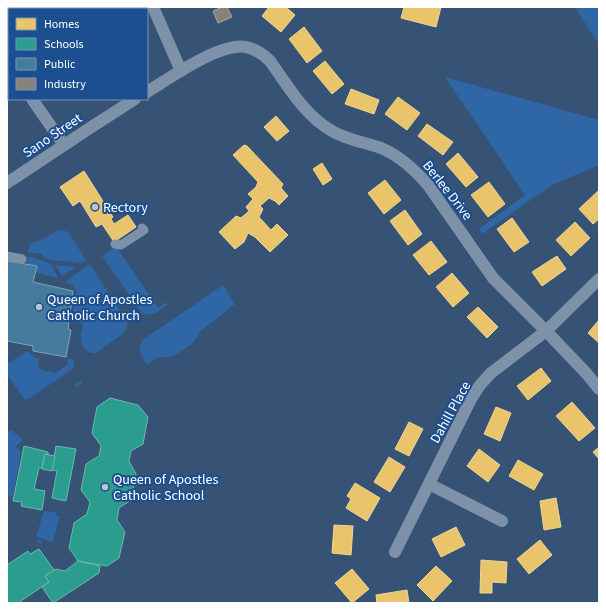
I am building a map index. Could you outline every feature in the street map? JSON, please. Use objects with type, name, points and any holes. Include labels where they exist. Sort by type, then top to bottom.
[{"type":"street","points":[[148,91],[181,71],[153,7]]},
{"type":"street","name":"Berlee Drive","points":[[181,71],[228,47],[246,47],[255,50],[263,54],[270,61],[305,109],[317,121],[332,131],[347,138],[380,148],[402,159],[416,171],[428,185],[493,278],[546,331],[587,374],[599,389]]},
{"type":"street","points":[[33,100],[64,145]]},
{"type":"street","name":"Sano Street","points":[[7,183],[133,100]]},
{"type":"street","points":[[115,244],[121,245],[144,230],[142,228]]},
{"type":"street","points":[[7,256],[22,259]]},
{"type":"street","name":"Dahill Place","points":[[395,552],[471,399],[480,385],[491,373],[546,331],[599,279]]},
{"type":"street","points":[[428,484],[502,521]]},
{"type":"shaded area","points":[[575,7],[599,7],[599,45]]},
{"type":"shaded area","points":[[445,77],[599,120],[599,165],[552,185],[482,234],[479,229],[525,195]]},
{"type":"shaded area","points":[[58,230],[68,232],[86,260],[82,263],[51,260],[45,258],[41,254],[28,252],[30,243],[37,242],[52,234],[55,236],[57,234],[55,231]]},
{"type":"shaded area","points":[[116,246],[158,308],[165,303],[167,303],[167,305],[153,314],[144,314],[142,311],[141,312],[102,256]]},
{"type":"shaded area","points":[[28,257],[50,264],[58,278],[35,272],[26,264]]},
{"type":"shaded area","points":[[90,264],[127,322],[127,328],[124,333],[96,353],[91,353],[86,350],[81,343],[83,324],[72,321],[77,292],[72,285],[66,281]]},
{"type":"shaded area","points":[[55,265],[76,267],[62,276]]},
{"type":"shaded area","points":[[223,285],[235,304],[201,331],[192,344],[172,357],[159,357],[149,363],[147,360],[145,361],[140,350],[140,345],[144,339]]},
{"type":"shaded area","points":[[28,351],[34,357],[39,358],[38,367],[42,370],[56,373],[68,364],[68,359],[74,360],[74,366],[72,370],[70,368],[66,370],[67,373],[28,399],[24,399],[7,374],[7,364]]},
{"type":"shaded area","points":[[11,430],[23,440],[16,446],[21,452],[12,500],[7,493],[7,433]]},
{"type":"shaded area","points":[[44,511],[55,512],[56,515],[60,516],[53,542],[36,537]]},
{"type":"building: Homes","points":[[269,7],[288,7],[287,8],[295,15],[281,32],[262,16]]},
{"type":"building: Homes","points":[[404,7],[441,7],[436,27],[401,18]]},
{"type":"building: Homes","points":[[304,27],[322,51],[307,63],[289,39]]},
{"type":"building: Homes","points":[[325,61],[344,84],[332,94],[313,71]]},
{"type":"building: Homes","points":[[351,89],[379,100],[374,114],[345,104]]},
{"type":"building: Homes","points":[[398,97],[420,113],[407,130],[385,114]]},
{"type":"building: Homes","points":[[276,116],[289,131],[277,141],[264,127]]},
{"type":"building: Homes","points":[[427,124],[453,142],[443,155],[418,136]]},
{"type":"building: Homes","points":[[244,145],[247,146],[283,184],[281,188],[288,196],[279,205],[269,198],[260,206],[263,209],[259,217],[271,230],[277,224],[288,235],[270,252],[255,237],[248,233],[244,242],[235,249],[219,232],[236,216],[241,218],[249,211],[246,207],[253,199],[248,194],[256,187],[258,182],[233,155]]},
{"type":"building: Homes","points":[[458,153],[478,177],[466,187],[446,164]]},
{"type":"building: Homes","points":[[322,163],[332,179],[323,185],[313,169]]},
{"type":"building: Homes","name":"Rectory","points":[[84,171],[113,217],[111,219],[114,224],[128,215],[136,227],[114,242],[102,224],[96,227],[80,201],[73,206],[60,187]]},
{"type":"building: Homes","points":[[385,180],[401,200],[384,214],[368,193]]},
{"type":"building: Homes","points":[[489,182],[505,204],[488,217],[471,195]]},
{"type":"building: Homes","points":[[599,190],[599,219],[593,224],[579,209]]},
{"type":"building: Homes","points":[[405,210],[422,234],[408,245],[390,221]]},
{"type":"building: Homes","points":[[512,218],[529,242],[514,252],[497,229]]},
{"type":"building: Homes","points":[[575,222],[590,238],[571,256],[556,240]]},
{"type":"building: Homes","points":[[431,241],[447,262],[429,275],[413,255]]},
{"type":"building: Homes","points":[[557,256],[566,269],[542,286],[532,272]]},
{"type":"building: Homes","points":[[452,273],[469,293],[453,307],[436,287]]},
{"type":"building: Homes","points":[[478,307],[498,327],[487,338],[467,317]]},
{"type":"building: Homes","points":[[599,320],[599,343],[588,333]]},
{"type":"building: Homes","points":[[541,368],[551,381],[528,400],[517,386]]},
{"type":"building: Homes","points":[[572,402],[595,428],[579,441],[556,416]]},
{"type":"building: Homes","points":[[496,407],[511,413],[500,441],[484,434]]},
{"type":"building: Homes","points":[[409,422],[423,429],[409,456],[395,449]]},
{"type":"building: Homes","points":[[599,447],[599,459],[593,452]]},
{"type":"building: Homes","points":[[479,449],[500,465],[488,482],[467,466]]},
{"type":"building: Homes","points":[[389,457],[405,467],[390,492],[374,482]]},
{"type":"building: Homes","points":[[518,460],[543,474],[534,490],[509,476]]},
{"type":"building: Homes","points":[[355,483],[380,498],[367,521],[346,508],[351,499],[347,496]]},
{"type":"building: Homes","points":[[556,498],[561,527],[544,530],[540,501]]},
{"type":"building: Homes","points":[[334,525],[353,526],[351,555],[332,553]]},
{"type":"building: Homes","points":[[456,527],[465,545],[441,557],[432,539]]},
{"type":"building: Homes","points":[[540,540],[552,555],[529,574],[517,559]]},
{"type":"building: Homes","points":[[481,560],[507,562],[506,583],[492,582],[492,593],[480,593]]},
{"type":"building: Homes","points":[[436,566],[452,581],[433,601],[417,585]]},
{"type":"building: Homes","points":[[352,569],[369,589],[352,603],[335,583]]},
{"type":"building: Homes","points":[[407,590],[409,603],[377,603],[376,595]]},
{"type":"building: Schools","points":[[110,398],[138,405],[148,417],[143,444],[131,451],[129,461],[136,474],[131,500],[119,508],[117,520],[125,532],[119,558],[107,566],[78,561],[69,548],[74,523],[87,514],[90,502],[81,490],[86,464],[99,456],[101,446],[92,433],[97,407]]},
{"type":"building: Schools","points":[[24,446],[48,452],[48,455],[45,454],[42,468],[39,468],[34,489],[45,491],[42,510],[21,506],[22,502],[13,501]]},
{"type":"building: Schools","points":[[56,446],[76,449],[66,501],[52,498],[57,471],[52,470]]},
{"type":"building: Schools","points":[[45,454],[55,456],[52,471],[42,469]]},
{"type":"building: Schools","points":[[39,549],[54,570],[45,576],[49,582],[18,603],[7,603],[7,565],[28,551],[30,554]]},
{"type":"building: Schools","points":[[78,561],[100,566],[99,573],[53,603],[42,587],[49,582],[45,576],[56,569],[65,571]]},
{"type":"building: Public","name":"Queen of Apostles Catholic Church","points":[[7,261],[37,266],[33,282],[73,291],[68,329],[71,330],[66,357],[33,351],[33,346],[7,341]]},
{"type":"building: Industry","points":[[222,7],[227,7],[232,17],[218,23],[213,11]]},
{"type":"waterway","points":[[76,385],[80,383]]},
{"type":"place","name":"Rectory","points":[[95,207]]},
{"type":"place","name":"Queen of Apostles Catholic Church","points":[[39,307]]},
{"type":"place","name":"Queen of Apostles Catholic School","points":[[105,487]]}]
